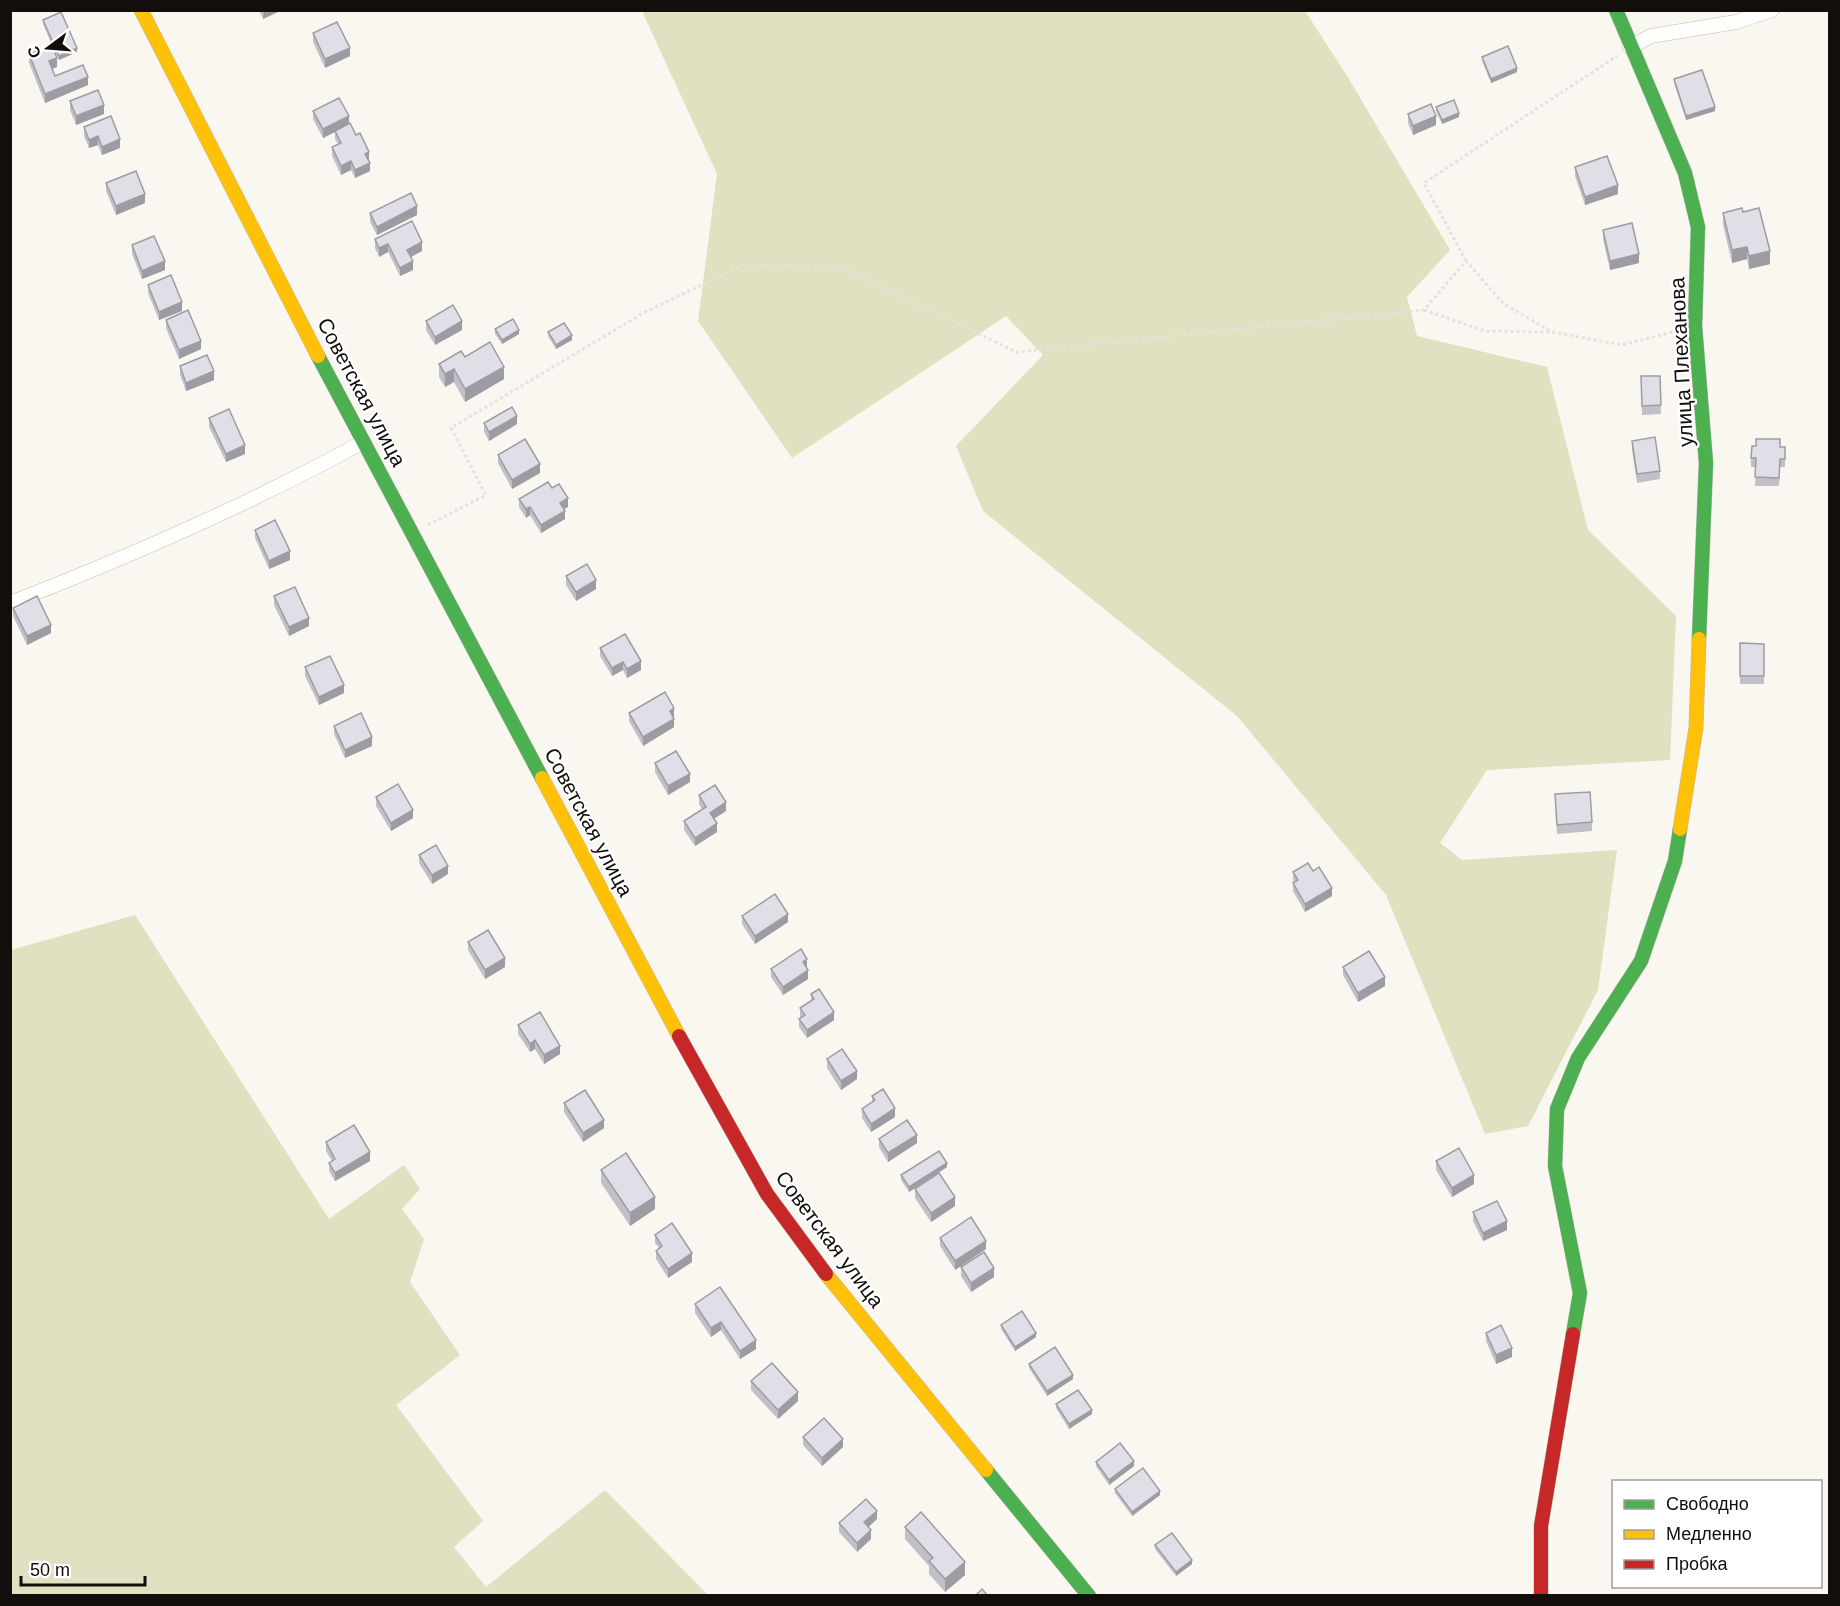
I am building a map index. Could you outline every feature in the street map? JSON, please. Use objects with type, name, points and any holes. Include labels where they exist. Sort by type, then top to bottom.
[{"type":"main road","name":"Советская улица","points":[[141,10],[363,442],[716,1107],[767,1194],[827,1276],[1089,1596]]},
{"type":"main road","name":"улица Плеханова","points":[[1541,1596],[1540,1526],[1580,1293],[1555,1166],[1557,1109],[1578,1058],[1641,961],[1675,861],[1696,728],[1707,463],[1695,326],[1698,227],[1685,173],[1616,10]]},
{"type":"street","points":[[1630,47],[1652,36],[1736,22],[1772,10]]},
{"type":"street","points":[[10,603],[106,566],[308,472],[363,442]]},
{"type":"path","points":[[1552,332],[1504,304],[1466,261],[1424,183],[1630,47]]},
{"type":"path","points":[[1424,310],[1466,261]]},
{"type":"path","points":[[413,533],[486,495],[451,428],[645,312],[744,265],[841,267],[1016,352],[1424,310],[1485,331],[1552,332],[1622,345],[1695,326]]},
{"type":"green space","points":[[642,11],[1305,11],[1349,79],[1450,250],[1407,297],[1417,336],[1547,367],[1588,530],[1676,616],[1670,760],[1487,770],[1440,843],[1462,860],[1617,850],[1598,990],[1528,1126],[1485,1134],[1386,895],[1237,716],[983,511],[956,446],[1043,355],[1006,316],[792,458],[698,321],[717,174]]},
{"type":"green space","points":[[135,915],[329,1219],[404,1165],[420,1189],[402,1209],[424,1239],[410,1282],[460,1355],[396,1405],[483,1521],[454,1547],[486,1587],[605,1490],[708,1595],[11,1595],[11,950]]},
{"type":"building","points":[[61,12],[77,48],[59,56],[43,20]]},
{"type":"building","points":[[337,22],[350,48],[325,59],[313,33]]},
{"type":"building","points":[[52,45],[57,58],[49,61],[55,76],[83,65],[88,77],[45,94],[29,54]]},
{"type":"building","points":[[1508,46],[1517,68],[1491,79],[1482,57]]},
{"type":"building","points":[[1702,70],[1715,107],[1686,116],[1674,79]]},
{"type":"building","points":[[98,90],[104,105],[76,116],[70,101]]},
{"type":"building","points":[[339,98],[349,116],[323,129],[313,111]]},
{"type":"building","points":[[1454,100],[1459,113],[1442,120],[1436,107]]},
{"type":"building","points":[[1431,104],[1436,116],[1413,126],[1408,114]]},
{"type":"building","points":[[111,116],[120,139],[102,147],[98,136],[89,140],[84,127]]},
{"type":"building","points":[[350,123],[356,135],[360,133],[369,152],[365,154],[370,163],[355,170],[351,161],[341,166],[332,147],[341,143],[335,131]]},
{"type":"building","points":[[1607,156],[1618,185],[1585,197],[1575,167]]},
{"type":"building","points":[[136,171],[145,194],[116,206],[106,183]]},
{"type":"building","points":[[411,193],[417,206],[377,227],[370,213]]},
{"type":"building","points":[[1742,208],[1743,212],[1759,208],[1770,251],[1749,256],[1747,247],[1732,250],[1723,213]]},
{"type":"building","points":[[412,221],[422,242],[407,250],[413,261],[400,268],[388,244],[379,248],[375,239]]},
{"type":"building","points":[[1632,223],[1639,254],[1610,261],[1603,230]]},
{"type":"building","points":[[154,236],[165,261],[142,271],[132,245]]},
{"type":"building","points":[[171,275],[182,302],[159,312],[148,285]]},
{"type":"building","points":[[453,305],[462,321],[435,337],[426,321]]},
{"type":"building","points":[[188,310],[201,341],[179,350],[166,320]]},
{"type":"building","points":[[513,319],[519,330],[502,340],[495,329]]},
{"type":"building","points":[[564,323],[572,335],[556,345],[548,332]]},
{"type":"building","points":[[490,342],[504,367],[465,389],[454,369],[445,374],[439,364],[461,351],[465,357]]},
{"type":"building","points":[[207,355],[214,371],[186,383],[180,366]]},
{"type":"building","points":[[1641,376],[1660,376],[1661,405],[1642,406]]},
{"type":"building","points":[[512,407],[517,416],[489,432],[484,423]]},
{"type":"building","points":[[229,409],[245,445],[226,454],[209,418]]},
{"type":"building","points":[[1655,437],[1660,471],[1637,474],[1632,441]]},
{"type":"building","points":[[525,439],[540,464],[512,480],[498,455]]},
{"type":"building","points":[[1756,439],[1780,439],[1780,447],[1785,447],[1785,459],[1780,459],[1779,478],[1755,477],[1756,458],[1751,458],[1752,446],[1756,446]]},
{"type":"building","points":[[548,482],[552,488],[559,484],[568,498],[560,503],[565,511],[541,525],[530,507],[526,509],[519,499]]},
{"type":"building","points":[[275,520],[290,551],[269,561],[255,530]]},
{"type":"building","points":[[587,564],[596,580],[576,592],[566,576]]},
{"type":"building","points":[[295,587],[309,618],[289,627],[274,596]]},
{"type":"building","points":[[37,596],[51,625],[27,636],[13,608]]},
{"type":"building","points":[[625,634],[641,661],[627,669],[623,662],[612,668],[600,648]]},
{"type":"building","points":[[1740,643],[1764,644],[1764,676],[1740,676]]},
{"type":"building","points":[[330,656],[344,685],[319,697],[305,667]]},
{"type":"building","points":[[665,692],[674,708],[670,711],[674,719],[643,737],[629,713]]},
{"type":"building","points":[[361,713],[372,737],[345,750],[334,726]]},
{"type":"building","points":[[676,751],[690,774],[668,786],[655,763]]},
{"type":"building","points":[[398,784],[413,810],[391,823],[376,797]]},
{"type":"building","points":[[715,785],[726,802],[710,813],[717,823],[695,838],[684,821],[706,807],[699,795]]},
{"type":"building","points":[[1590,792],[1592,822],[1557,825],[1555,794]]},
{"type":"building","points":[[436,845],[448,866],[432,875],[419,855]]},
{"type":"building","points":[[1308,863],[1313,871],[1319,867],[1332,888],[1305,904],[1293,883],[1298,880],[1293,872]]},
{"type":"building","points":[[775,894],[788,914],[755,936],[742,916]]},
{"type":"building","points":[[488,930],[505,958],[485,970],[468,942]]},
{"type":"building","points":[[801,949],[807,959],[803,962],[808,970],[783,987],[771,969]]},
{"type":"building","points":[[1369,951],[1385,977],[1358,993],[1343,967]]},
{"type":"building","points":[[819,989],[834,1012],[807,1030],[799,1019],[805,1015],[800,1008],[814,999],[811,994]]},
{"type":"building","points":[[540,1012],[560,1046],[544,1055],[535,1040],[530,1044],[518,1025]]},
{"type":"building","points":[[842,1049],[857,1071],[841,1081],[827,1059]]},
{"type":"building","points":[[883,1089],[895,1108],[871,1124],[862,1109],[875,1100],[872,1096]]},
{"type":"building","points":[[585,1090],[604,1120],[583,1133],[564,1103]]},
{"type":"building","points":[[907,1120],[917,1135],[888,1153],[879,1139]]},
{"type":"building","points":[[354,1125],[370,1152],[335,1173],[329,1163],[335,1159],[326,1142]]},
{"type":"building","points":[[1459,1148],[1474,1175],[1452,1188],[1436,1161]]},
{"type":"building","points":[[939,1151],[947,1163],[909,1187],[901,1175]]},
{"type":"building","points":[[626,1153],[655,1197],[630,1213],[601,1170]]},
{"type":"building","points":[[939,1173],[955,1197],[931,1213],[915,1189]]},
{"type":"building","points":[[1497,1201],[1507,1221],[1483,1233],[1473,1212]]},
{"type":"building","points":[[971,1217],[986,1241],[955,1261],[940,1238]]},
{"type":"building","points":[[672,1223],[692,1253],[668,1269],[656,1251],[662,1246],[655,1235]]},
{"type":"building","points":[[984,1252],[994,1268],[971,1283],[961,1267]]},
{"type":"building","points":[[720,1287],[756,1340],[740,1351],[721,1322],[711,1328],[695,1304]]},
{"type":"building","points":[[1022,1311],[1036,1333],[1015,1347],[1001,1325]]},
{"type":"building","points":[[1501,1325],[1512,1348],[1496,1355],[1486,1333]]},
{"type":"building","points":[[1055,1347],[1073,1375],[1047,1391],[1029,1364]]},
{"type":"building","points":[[772,1363],[798,1392],[778,1410],[751,1381]]},
{"type":"building","points":[[1078,1390],[1092,1410],[1069,1424],[1056,1404]]},
{"type":"building","points":[[824,1418],[843,1439],[822,1458],[803,1437]]},
{"type":"building","points":[[1120,1443],[1134,1461],[1109,1480],[1096,1462]]},
{"type":"building","points":[[1143,1468],[1160,1491],[1132,1512],[1115,1489]]},
{"type":"building","points":[[866,1499],[877,1511],[864,1522],[871,1530],[857,1543],[839,1523]]},
{"type":"building","points":[[921,1512],[965,1562],[945,1579],[929,1561],[933,1558],[905,1527]]},
{"type":"building","points":[[1172,1533],[1192,1560],[1176,1572],[1155,1545]]},
{"type":"building","points":[[982,1589],[988,1596],[975,1596]]},
{"type":"traffic: fast","points":[[1616,10],[1685,173],[1698,227],[1695,326],[1706,463],[1699,639]]},
{"type":"traffic: fast","points":[[318,356],[542,778]]},
{"type":"traffic: fast","points":[[1573,1334],[1580,1293],[1555,1166],[1557,1109],[1578,1058],[1641,961],[1675,861],[1680,829]]},
{"type":"traffic: fast","points":[[986,1470],[1089,1596]]},
{"type":"traffic: slow","points":[[141,10],[318,356]]},
{"type":"traffic: slow","points":[[1680,829],[1696,728],[1699,639]]},
{"type":"traffic: slow","points":[[542,778],[679,1036]]},
{"type":"traffic: slow","points":[[826,1274],[986,1470]]},
{"type":"traffic: jam","points":[[679,1036],[767,1194],[826,1274]]},
{"type":"traffic: jam","points":[[1541,1596],[1541,1526],[1573,1334]]}]
